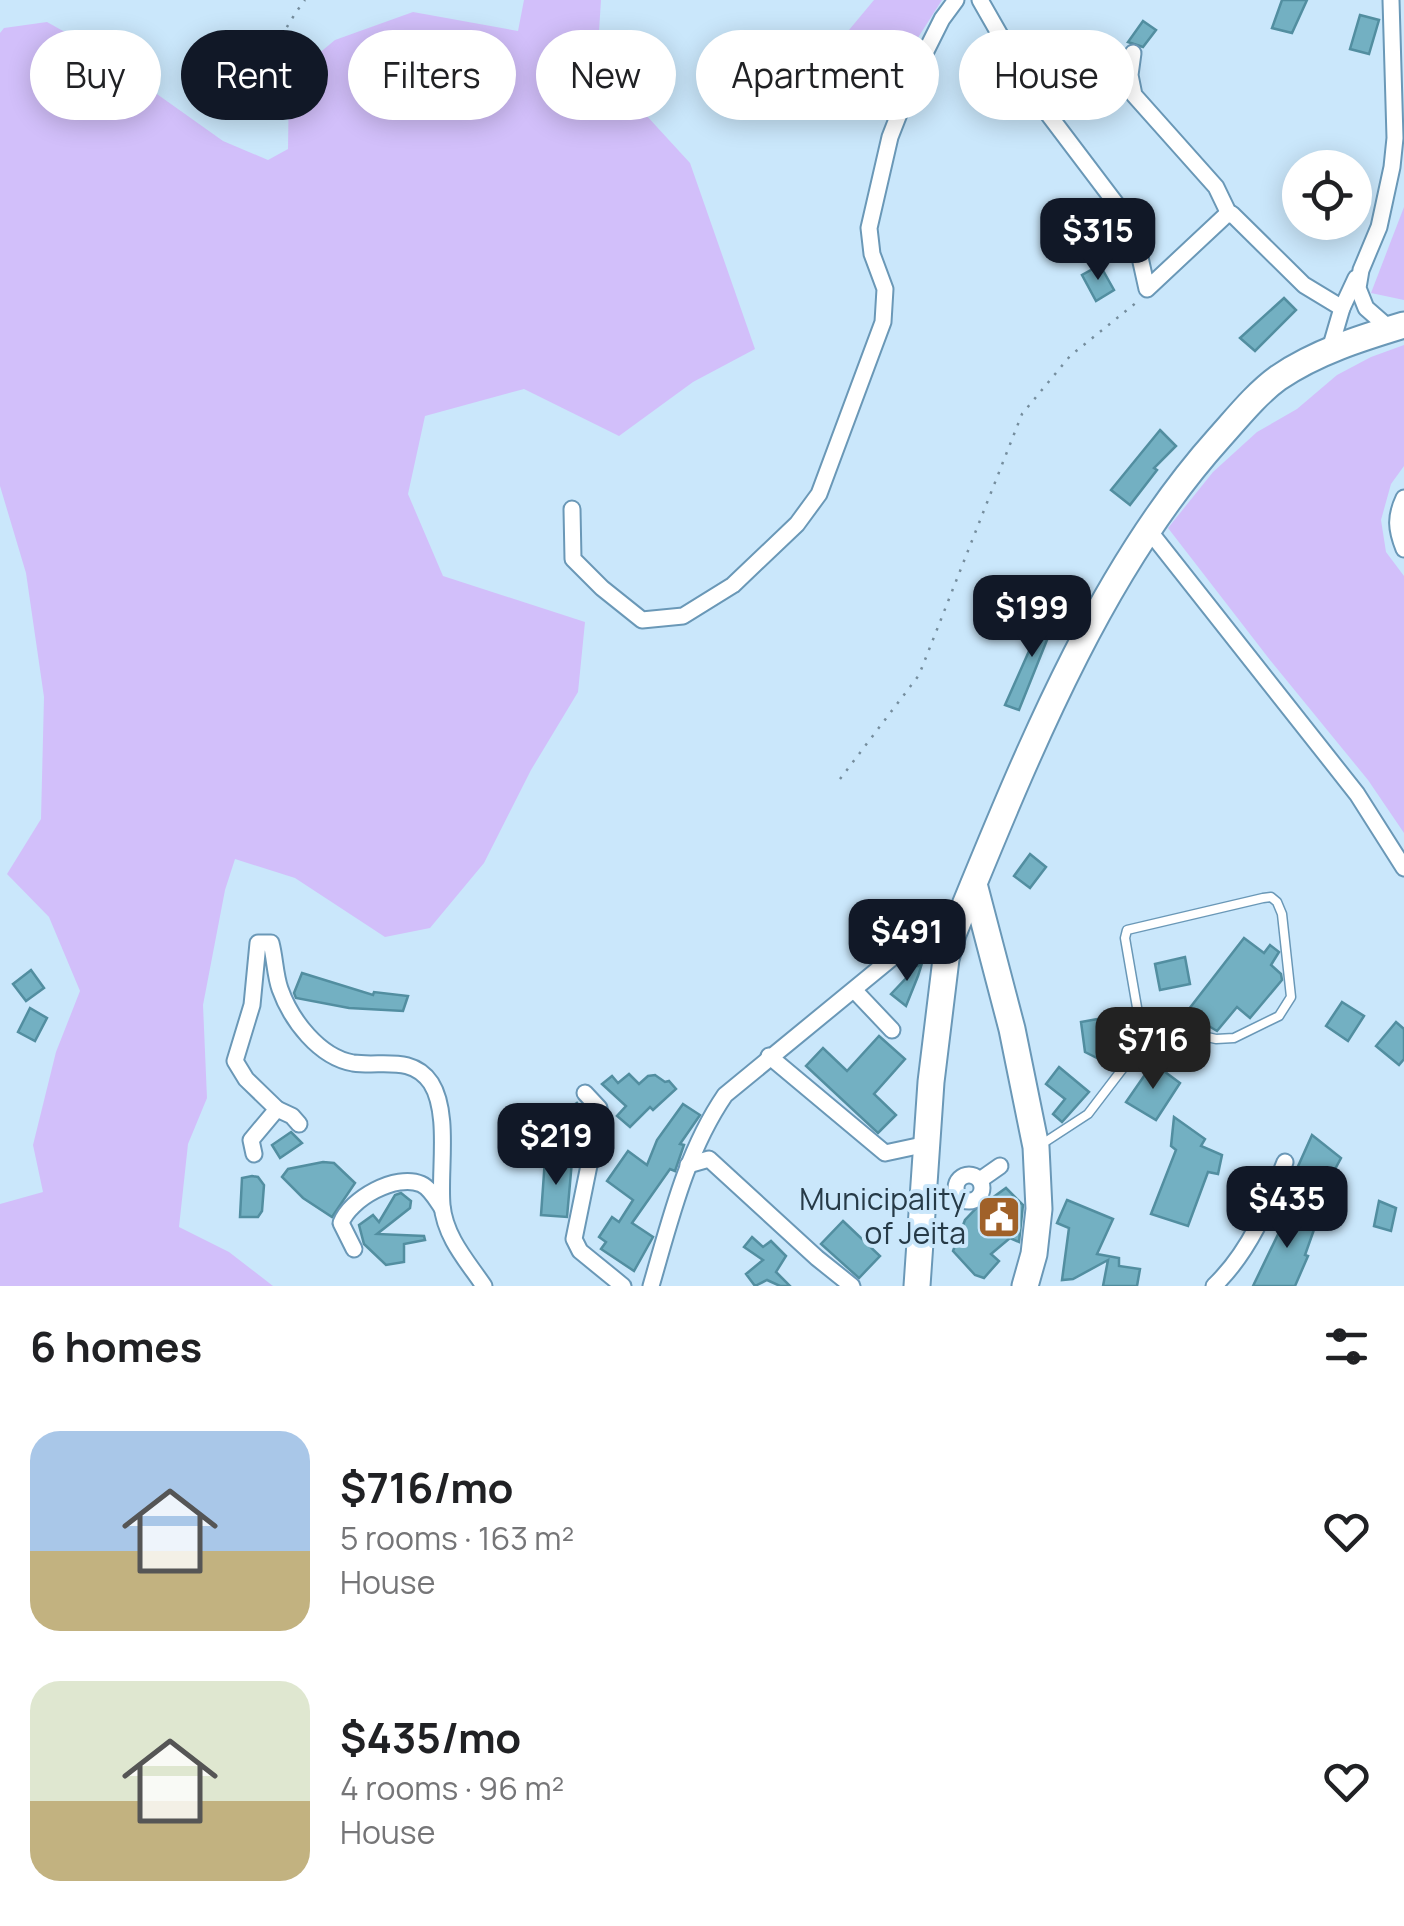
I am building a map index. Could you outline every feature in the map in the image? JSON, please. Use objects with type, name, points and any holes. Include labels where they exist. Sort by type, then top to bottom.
[{"type":"highway","points":[[917,1286],[944,977],[953,934],[1035,737],[1147,528],[1246,408],[1277,379],[1330,349],[1397,327]]},
{"type":"highway","points":[[974,884],[1036,1147],[1040,1209],[1025,1286]]},
{"type":"highway","points":[[953,934],[967,929],[990,940]]},
{"type":"street","points":[[572,510],[573,558],[642,620],[683,616],[733,585],[796,524],[819,494],[883,322],[885,290],[872,254],[869,228],[890,137],[914,73],[956,0]]},
{"type":"street","points":[[980,0],[1036,98],[1116,205],[1137,244],[1147,288],[1228,214]]},
{"type":"street","points":[[1330,349],[1342,308],[1380,227],[1392,167],[1395,138],[1391,0]]},
{"type":"street","points":[[1134,95],[1216,187],[1228,214],[1252,231],[1304,285],[1342,308]]},
{"type":"street","points":[[1360,270],[1361,301],[1397,327]]},
{"type":"street","points":[[1404,498],[1396,513],[1404,549]]},
{"type":"street","points":[[1147,528],[1357,794],[1404,868]]},
{"type":"street","points":[[656,1283],[688,1165],[706,1123],[724,1095],[920,934],[953,934]]},
{"type":"street","points":[[299,1124],[276,1109],[246,1079],[235,1061],[252,1005],[258,943],[271,944],[280,990],[318,1046],[350,1063],[409,1065],[424,1074],[438,1094],[442,1208],[450,1235],[484,1286]]},
{"type":"street","points":[[855,990],[892,1030]]},
{"type":"street","points":[[769,1056],[885,1153],[927,1144]]},
{"type":"street","points":[[585,1093],[599,1108],[601,1120],[574,1239],[580,1251],[623,1286]]},
{"type":"street","points":[[254,1154],[251,1140],[276,1109]]},
{"type":"street","points":[[688,1165],[709,1159],[852,1286]]},
{"type":"street","points":[[1214,1286],[1243,1254],[1285,1162]]},
{"type":"street","points":[[924,1173],[958,1180],[971,1174],[980,1180],[1000,1166]]},
{"type":"street","points":[[354,1249],[341,1223],[344,1214],[386,1184],[426,1185],[442,1208]]},
{"type":"lane","points":[[1036,1147],[1088,1114],[1143,1042],[1161,1032],[1176,1030],[1234,1038],[1279,1016],[1287,1008],[1291,997],[1282,914],[1277,902],[1270,897],[1262,898],[1127,930],[1125,938],[1143,1042]]},
{"type":"path","points":[[286,30],[305,0]]},
{"type":"path","points":[[840,779],[919,675],[1022,414],[1056,370],[1133,306],[1147,288]]},
{"type":"shaded area","points":[[524,0],[601,0],[599,30],[536,30],[536,120],[651,120],[690,163],[755,349],[693,382],[619,436],[524,389],[425,416],[408,494],[443,576],[585,622],[578,692],[531,770],[484,863],[430,928],[385,937],[295,878],[235,859],[225,890],[203,1005],[207,1098],[188,1144],[179,1227],[229,1252],[273,1286],[0,1286],[0,1204],[43,1192],[33,1145],[56,1052],[80,991],[49,917],[7,874],[41,819],[44,697],[26,573],[0,486],[0,33],[4,28],[47,22],[61,30],[30,30],[30,120],[161,120],[161,97],[181,111],[181,120],[193,120],[223,141],[268,160],[288,149],[288,120],[328,120],[328,46],[348,35],[348,120],[516,120],[518,31]]},
{"type":"shaded area","points":[[874,0],[942,0],[923,30],[849,30]]},
{"type":"shaded area","points":[[413,12],[512,30],[363,30]]},
{"type":"shaded area","points":[[1404,207],[1404,300],[1371,293]]},
{"type":"shaded area","points":[[1404,345],[1404,466],[1391,484],[1381,520],[1386,552],[1404,576],[1404,833],[1368,780],[1168,528],[1213,472],[1257,432],[1297,409],[1337,375]]},
{"type":"building","points":[[1282,0],[1307,0],[1292,33],[1272,28]]},
{"type":"building","points":[[1360,15],[1379,20],[1369,54],[1350,49]]},
{"type":"building","points":[[1143,21],[1156,30],[1143,47],[1134,44],[1134,34]]},
{"type":"building","points":[[1100,265],[1114,290],[1096,301],[1082,275]]},
{"type":"building","points":[[1284,298],[1296,310],[1255,351],[1240,338]]},
{"type":"building","points":[[1160,430],[1176,446],[1154,468],[1157,470],[1130,505],[1111,490]]},
{"type":"building","points":[[1049,606],[1059,610],[1019,710],[1005,705]]},
{"type":"building","points":[[1030,854],[1046,867],[1030,888],[1014,876]]},
{"type":"building","points":[[910,903],[919,917],[906,931],[894,919]]},
{"type":"building","points":[[1244,938],[1264,953],[1270,945],[1279,952],[1271,965],[1282,980],[1250,1018],[1237,1007],[1217,1031],[1197,1019],[1192,1025],[1182,1018]]},
{"type":"building","points":[[1185,957],[1190,984],[1160,990],[1155,964]]},
{"type":"building","points":[[923,960],[906,1006],[891,994],[909,975],[906,970],[910,964],[918,966]]},
{"type":"building","points":[[31,970],[44,988],[26,1001],[13,984]]},
{"type":"building","points":[[302,973],[373,995],[374,992],[408,996],[403,1011],[349,1008],[296,998],[294,993]]},
{"type":"building","points":[[1342,1002],[1364,1016],[1348,1041],[1326,1026]]},
{"type":"building","points":[[30,1008],[47,1018],[35,1041],[18,1032]]},
{"type":"building","points":[[1114,1016],[1121,1019],[1125,1041],[1117,1044],[1121,1059],[1103,1061],[1085,1052],[1081,1022]]},
{"type":"building","points":[[1396,1022],[1404,1029],[1404,1059],[1399,1065],[1376,1046]]},
{"type":"building","points":[[879,1036],[905,1059],[874,1094],[896,1115],[878,1133],[806,1066],[823,1048],[847,1071]]},
{"type":"building","points":[[1153,1063],[1180,1083],[1156,1120],[1126,1102]]},
{"type":"building","points":[[1059,1067],[1089,1092],[1062,1122],[1053,1114],[1065,1099],[1046,1084]]},
{"type":"building","points":[[629,1074],[639,1084],[655,1075],[676,1089],[630,1127],[617,1116],[626,1106],[602,1084],[612,1076],[618,1083]]},
{"type":"building","points":[[577,1103],[589,1117],[579,1152],[536,1126],[546,1109],[557,1116]]},
{"type":"building","points":[[683,1104],[700,1115],[680,1144],[684,1145],[675,1171],[670,1169],[632,1223],[653,1237],[634,1271],[601,1249],[606,1242],[599,1237],[612,1217],[619,1222],[633,1200],[607,1181],[628,1151],[647,1165],[657,1140]]},
{"type":"building","points":[[1174,1117],[1205,1139],[1201,1146],[1222,1155],[1218,1174],[1208,1172],[1188,1226],[1151,1214],[1176,1150],[1171,1146]]},
{"type":"building","points":[[291,1132],[302,1143],[280,1158],[272,1145]]},
{"type":"building","points":[[1312,1135],[1341,1158],[1331,1188],[1326,1186],[1320,1198],[1291,1182]]},
{"type":"building","points":[[545,1159],[572,1161],[567,1217],[541,1215]]},
{"type":"building","points":[[334,1163],[355,1183],[332,1217],[303,1198],[282,1177],[288,1169]]},
{"type":"building","points":[[252,1176],[264,1185],[262,1211],[258,1217],[240,1217],[242,1178]]},
{"type":"building","points":[[1006,1188],[1023,1205],[1019,1242],[1010,1238],[991,1254],[999,1261],[984,1278],[975,1275],[953,1251],[965,1220],[986,1198]]},
{"type":"building","points":[[401,1193],[411,1201],[410,1208],[377,1234],[424,1236],[425,1240],[404,1244],[404,1262],[386,1265],[364,1244],[359,1225],[373,1215],[379,1222],[395,1195]]},
{"type":"building","points":[[1067,1200],[1113,1219],[1097,1254],[1119,1258],[1119,1266],[1140,1269],[1137,1286],[1103,1286],[1108,1260],[1073,1279],[1062,1280],[1069,1228],[1057,1223]]},
{"type":"building","points":[[1379,1201],[1396,1208],[1391,1231],[1374,1226]]},
{"type":"building","points":[[1286,1204],[1316,1224],[1305,1255],[1308,1256],[1295,1286],[1253,1286],[1283,1224],[1278,1222]]},
{"type":"building","points":[[843,1221],[880,1256],[859,1278],[821,1244]]},
{"type":"building","points":[[752,1237],[763,1247],[771,1241],[786,1256],[776,1272],[790,1286],[767,1280],[755,1286],[746,1274],[763,1260],[744,1247]]},
{"type":"place","name":"Municipality of Jeita","points":[[999,1217]]}]
